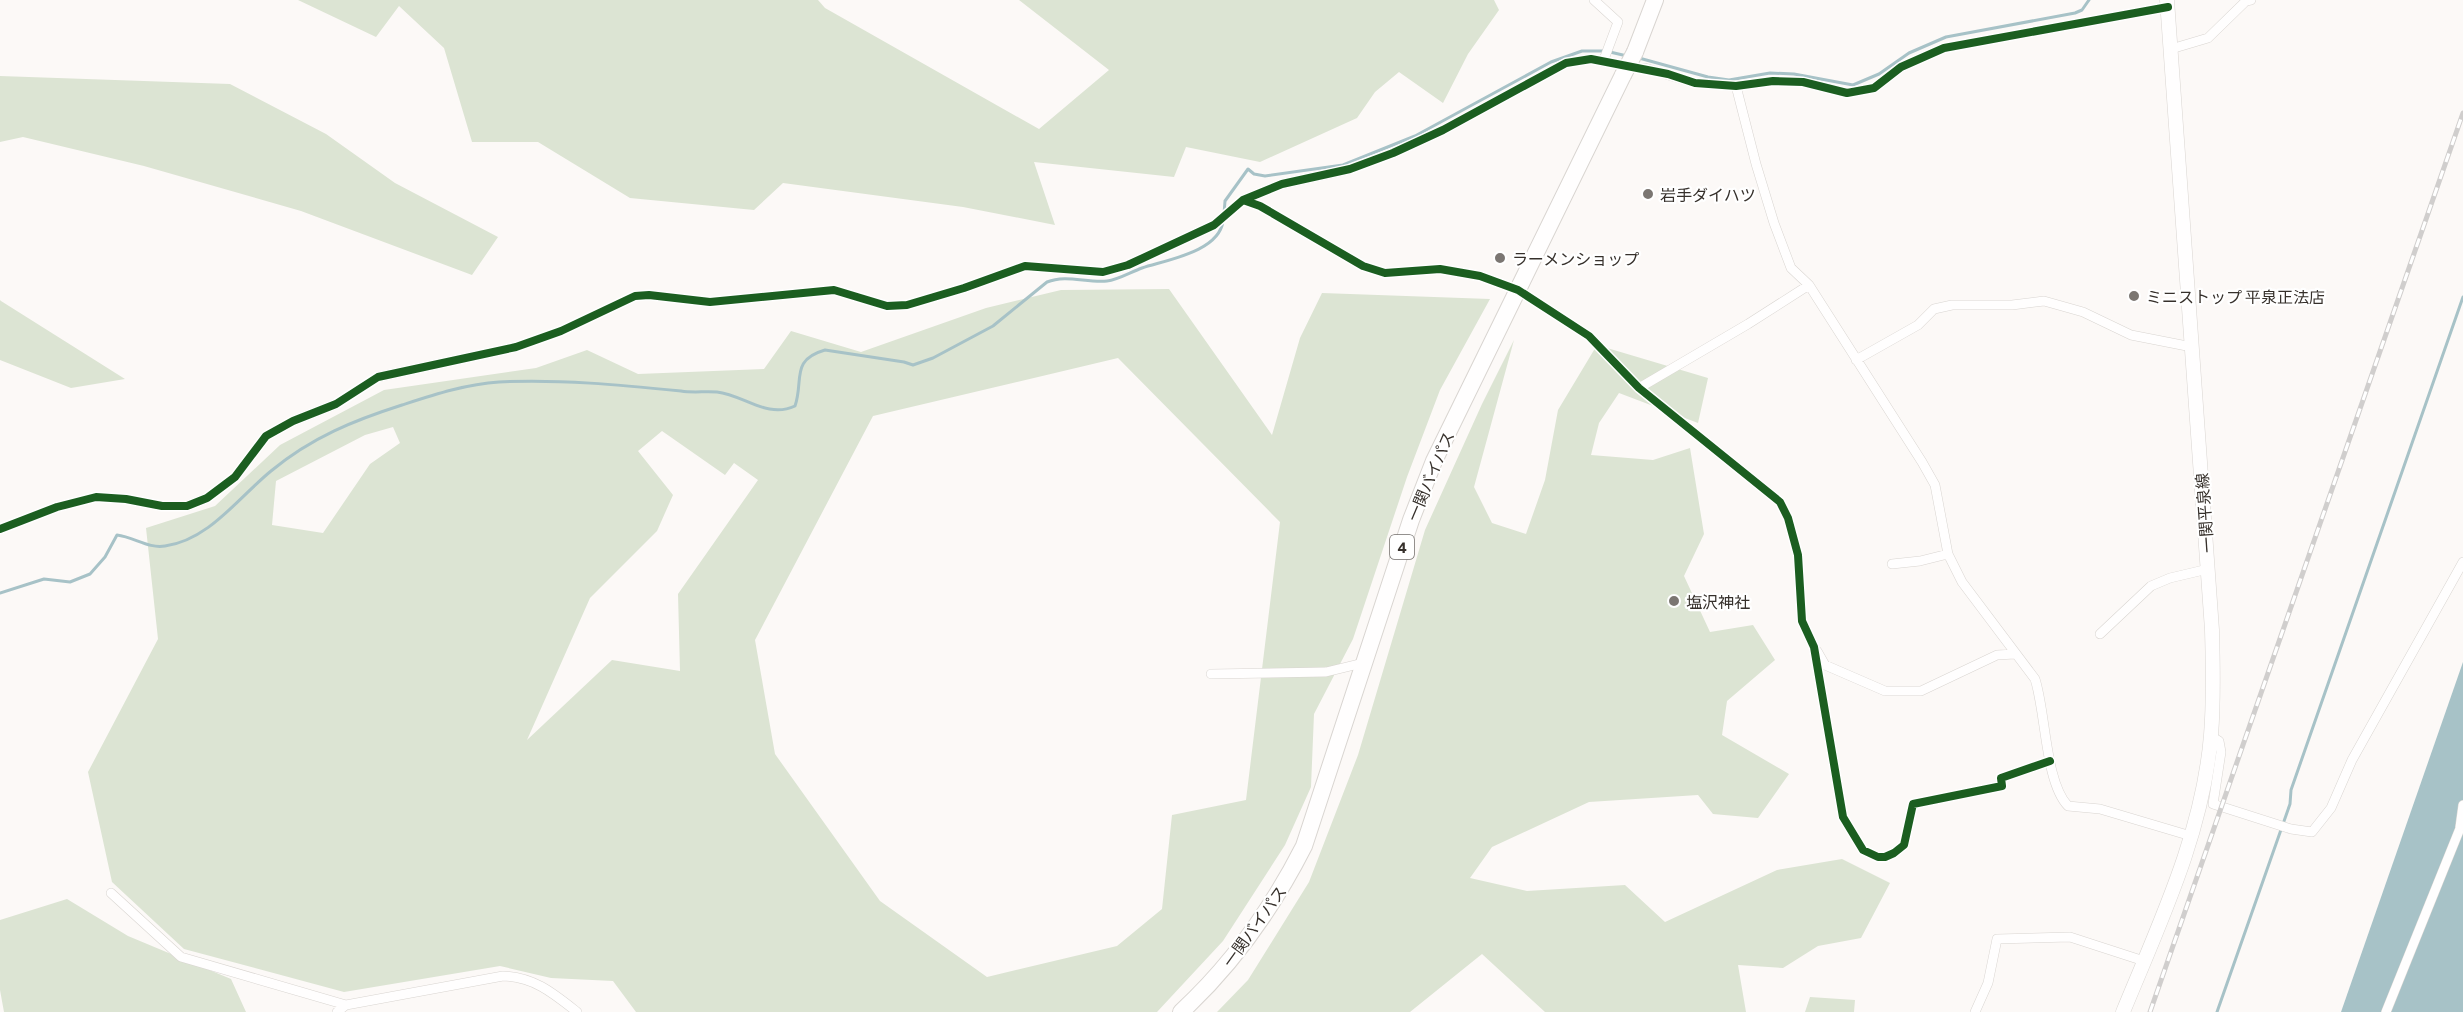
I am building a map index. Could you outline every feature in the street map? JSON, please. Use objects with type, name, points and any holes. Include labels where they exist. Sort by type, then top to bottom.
[{"type":"highway","name":"一関バイパス","points":[[1182,1012],[1230,962],[1281,891],[1304,846],[1411,520],[1434,461],[1518,290],[1613,67],[1635,52],[1655,0]]},
{"type":"main road","name":"一関平泉線","points":[[2123,1012],[2171,900],[2202,794],[2211,736],[2213,687],[2208,569],[2167,3]]},
{"type":"street","points":[[0,529],[57,507],[96,497],[162,506],[187,506],[207,498],[235,477],[266,436],[293,421],[336,404],[378,377],[516,347],[561,331],[635,296],[649,295],[710,302],[834,290],[887,306],[907,305],[1025,266],[1102,272],[1128,266],[1217,222],[1243,200],[1282,184],[1350,169],[1393,153],[1443,130],[1566,63],[1590,59],[1613,67],[1618,22],[1593,0]]},
{"type":"street","points":[[2171,49],[2208,38],[2246,1],[2251,0]]},
{"type":"street","points":[[1645,68],[1695,83],[1736,86],[1773,81],[1803,82],[1847,93],[1874,88],[1901,67],[1944,48],[2167,3]]},
{"type":"street","points":[[1736,86],[1756,164],[1791,268],[1809,285],[1935,485],[1948,554],[1962,582],[2035,679],[2041,697],[2050,761],[2059,797],[2068,806],[2100,809],[2191,836]]},
{"type":"street","points":[[1243,200],[1260,206],[1363,266],[1385,273],[1440,269],[1480,276],[1518,290],[1589,336],[1639,388],[1780,502],[1788,518],[1798,555],[1802,621],[1825,665],[1885,691],[1921,691],[1997,656],[2015,654]]},
{"type":"street","points":[[1639,388],[1809,285]]},
{"type":"street","points":[[1856,360],[1918,326],[1935,309],[1952,305],[2012,305],[2044,301],[2083,312],[2131,335],[2192,347]]},
{"type":"street","points":[[1892,564],[1920,561],[1948,554]]},
{"type":"street","points":[[2211,736],[2219,741],[2221,752],[2213,804],[2291,829],[2312,832],[2331,808],[2352,760],[2463,562]]},
{"type":"street","points":[[2100,634],[2151,586],[2170,578],[2208,569]]},
{"type":"street","points":[[1814,647],[1843,817],[1863,850],[1878,857],[1894,854],[1904,845],[1913,804],[2002,786],[2001,778],[2050,761]]},
{"type":"street","points":[[1211,674],[1326,672],[1363,663]]},
{"type":"street","points":[[2386,1012],[2461,825],[2463,805]]},
{"type":"street","points":[[111,893],[181,957],[346,1005],[503,976],[515,976],[537,983],[577,1012]]},
{"type":"street","points":[[1975,1012],[1988,983],[1997,939],[2070,937],[2144,961]]},
{"type":"street","points":[[337,1012],[346,1005]]},
{"type":"green space","points":[[298,0],[818,0],[825,8],[1039,129],[1109,70],[1019,0],[1494,0],[1499,10],[1468,54],[1443,103],[1399,72],[1375,92],[1357,118],[1260,162],[1186,147],[1174,177],[1034,162],[1055,225],[963,207],[783,183],[754,210],[630,198],[538,142],[472,142],[444,48],[399,6],[376,37]]},
{"type":"green space","points":[[0,76],[230,84],[326,134],[395,183],[498,237],[472,275],[301,211],[144,166],[23,137],[0,142]]},
{"type":"green space","points":[[1169,289],[1272,435],[1300,338],[1322,293],[1490,299],[1440,390],[1407,477],[1353,639],[1314,714],[1311,787],[1285,845],[1223,941],[1157,1012],[636,1012],[613,981],[551,978],[500,966],[344,992],[184,949],[112,882],[88,772],[158,639],[146,528],[215,506],[280,445],[384,390],[536,368],[587,350],[638,374],[764,369],[791,331],[861,352],[986,308],[1061,290]],"holes":[[[1118,358],[1280,522],[1246,800],[1172,815],[1162,909],[1117,946],[987,977],[880,901],[775,754],[755,640],[873,416]],[[393,427],[400,443],[370,464],[323,533],[272,525],[276,481],[365,435]],[[662,431],[725,475],[734,463],[758,480],[678,594],[680,671],[612,660],[527,740],[590,598],[657,531],[673,495],[638,451]]]},
{"type":"green space","points":[[0,300],[125,379],[71,388],[0,360]]},
{"type":"green space","points":[[1514,340],[1474,487],[1492,523],[1526,534],[1545,480],[1558,410],[1597,345],[1708,378],[1698,423],[1619,393],[1599,423],[1591,455],[1653,460],[1690,448],[1704,534],[1684,576],[1710,632],[1753,625],[1775,660],[1727,701],[1722,735],[1789,774],[1758,818],[1713,814],[1698,795],[1589,802],[1492,847],[1470,878],[1527,891],[1625,885],[1665,922],[1777,870],[1842,859],[1890,883],[1861,938],[1818,946],[1783,968],[1738,965],[1746,1012],[1545,1012],[1482,954],[1410,1012],[1217,1012],[1248,980],[1309,882],[1358,755],[1425,530],[1482,404]]},
{"type":"green space","points":[[67,899],[128,936],[231,979],[246,1012],[4,1012],[0,990],[0,920]]},
{"type":"green space","points":[[1810,997],[1855,1000],[1854,1012],[1805,1012]]},
{"type":"water","points":[[2463,662],[2463,1012],[2341,1012]]},
{"type":"waterway","points":[[1639,58],[1708,77],[1729,80],[1770,73],[1794,74],[1853,85],[1879,74],[1909,53],[1946,37],[2075,13],[2082,10],[2089,0]]},
{"type":"waterway","points":[[1224,214],[1225,201],[1248,169],[1254,174],[1265,176],[1343,165],[1415,136],[1551,62],[1582,51],[1603,51]]},
{"type":"waterway","points":[[1610,52],[1627,56]]},
{"type":"waterway","points":[[0,593],[44,579],[70,582],[90,574],[105,557],[117,535],[159,546],[181,542],[196,535],[222,516],[259,481],[302,448],[351,424],[426,397],[487,383],[567,382],[686,392],[717,392],[765,408],[785,409],[795,406],[802,365],[814,354],[825,350],[913,365],[933,358],[993,326],[1047,282],[1061,279],[1099,281],[1120,278],[1202,247],[1219,232],[1223,221]]},
{"type":"waterway","points":[[2217,1012],[2290,804],[2291,790],[2463,297]]},
{"type":"railway","points":[[2150,1012],[2463,113]]},
{"type":"cycle path","points":[[0,529],[57,507],[96,497],[126,499],[162,506],[187,506],[207,498],[235,477],[266,436],[293,421],[336,404],[378,377],[516,347],[561,331],[635,296],[649,295],[710,302],[834,290],[887,306],[907,305],[1025,266],[1103,272],[1128,265],[1214,225],[1243,200],[1282,184],[1350,169],[1393,153],[1443,130],[1566,63],[1591,59],[1668,74],[1695,83],[1736,86],[1773,81],[1803,82],[1847,93],[1874,88],[1901,67],[1944,48],[2168,7]]},
{"type":"cycle path","points":[[1243,200],[1260,206],[1363,266],[1385,273],[1440,269],[1480,276],[1518,290],[1589,336],[1639,388],[1780,502],[1788,518],[1798,555],[1802,621],[1814,647],[1843,817],[1863,850],[1878,857],[1885,857],[1904,845],[1913,804],[2002,786],[2001,778],[2050,761]]},
{"type":"place","name":"岩手ダイハツ","points":[[1648,194]]},
{"type":"place","name":"ラーメンショップ","points":[[1500,258]]},
{"type":"place","name":"ミニストップ 平泉正法店","points":[[2134,296]]},
{"type":"place","name":"塩沢神社","points":[[1674,601]]}]
